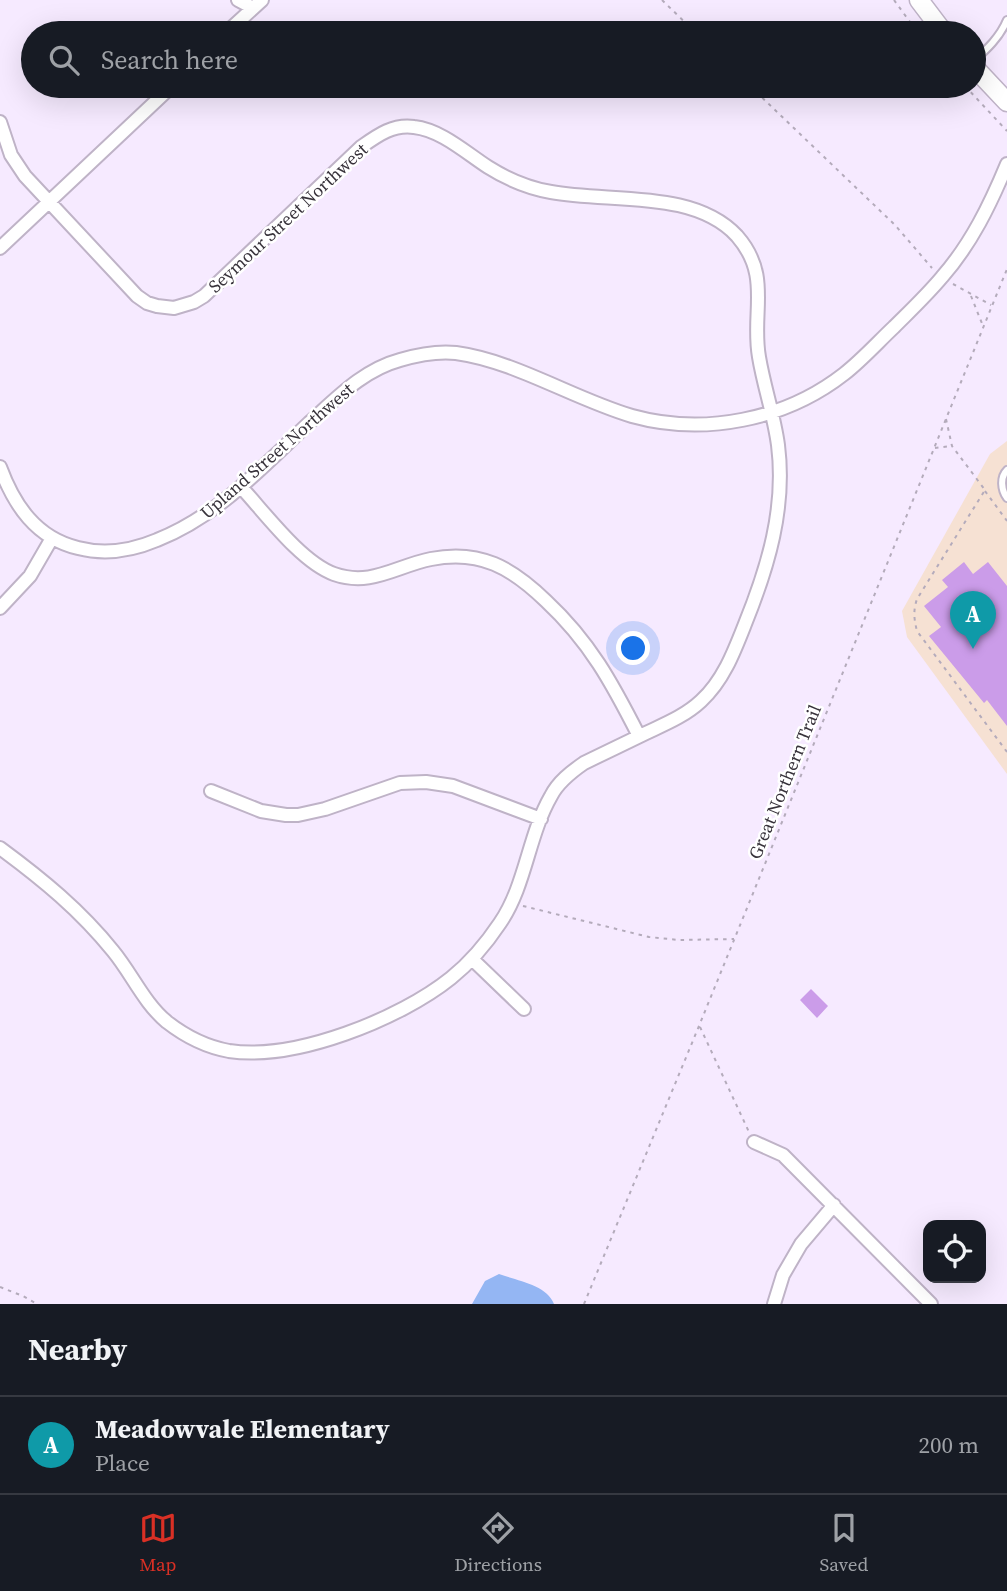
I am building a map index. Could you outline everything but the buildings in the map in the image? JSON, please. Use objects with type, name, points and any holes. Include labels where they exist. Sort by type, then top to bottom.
[{"type":"street","points":[[238,0],[257,4]]},
{"type":"street","points":[[919,0],[935,21]]},
{"type":"street","points":[[239,21],[257,4]]},
{"type":"street","points":[[986,80],[1007,102]]},
{"type":"street","points":[[0,248],[159,98]]},
{"type":"street","name":"Seymour Street Northwest","points":[[0,122],[17,165],[137,296],[158,306],[174,308],[194,302],[214,288],[361,147],[389,129],[410,126],[429,131],[503,175],[534,188],[685,206],[701,211],[727,226],[745,247],[757,272],[757,344],[763,379],[773,412],[780,481],[775,533],[766,567],[734,650],[719,679],[700,702],[677,718],[584,763],[571,772],[551,795],[508,912],[489,940],[472,959],[436,989],[402,1009],[365,1026],[285,1049],[244,1052],[227,1050],[196,1040],[168,1023],[156,1012],[87,920],[41,878],[0,848]]},
{"type":"street","name":"Upland Street Northwest","points":[[52,538],[64,545],[90,551],[121,551],[169,535],[200,519],[241,487],[359,379],[389,363],[422,355],[455,353],[489,360],[628,415],[667,423],[725,423],[773,412],[800,401],[844,374],[918,303],[943,276],[980,223],[1007,164]]},
{"type":"street","points":[[0,467],[20,508],[29,520],[52,538],[30,576],[0,608]]},
{"type":"street","points":[[241,487],[305,556],[335,574],[348,578],[374,577],[430,559],[462,556],[492,562],[518,576],[553,607],[583,641],[607,675],[639,736]]},
{"type":"street","points":[[211,791],[261,811],[298,815],[325,809],[400,783],[426,782],[453,786],[541,819]]},
{"type":"street","points":[[472,959],[524,1009]]},
{"type":"street","points":[[754,1142],[783,1154],[932,1304]]},
{"type":"street","points":[[774,1304],[783,1275],[801,1244],[834,1205]]},
{"type":"lane","points":[[986,50],[1004,28],[1007,20]]},
{"type":"lane","points":[[1007,470],[1002,483],[1007,498]]},
{"type":"path","points":[[662,0],[684,21]]},
{"type":"path","points":[[894,0],[909,21]]},
{"type":"path","points":[[763,98],[895,225],[933,268],[954,285],[992,306]]},
{"type":"path","points":[[976,98],[1007,131]]},
{"type":"path","name":"Great Northern Trail","points":[[584,1304],[1007,269]]},
{"type":"path","points":[[971,294],[984,327]]},
{"type":"path","points":[[946,419],[952,446],[1007,521]]},
{"type":"path","points":[[934,448],[952,446]]},
{"type":"path","points":[[985,490],[917,599],[914,614],[918,631],[1007,752]]},
{"type":"path","points":[[512,902],[649,937],[678,940],[735,939]]},
{"type":"path","points":[[699,1026],[754,1142]]},
{"type":"path","points":[[0,1287],[37,1304]]},
{"type":"shaded area","points":[[1007,441],[1007,774],[907,637],[902,611],[990,454]]},
{"type":"water","points":[[499,1274],[539,1288],[554,1304],[472,1304],[485,1281]]},
{"type":"place","name":"Meadowvale Elementary","points":[[973,649]]}]
